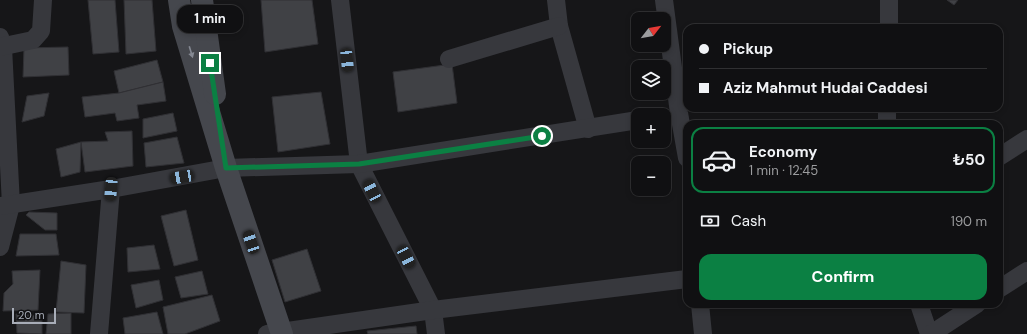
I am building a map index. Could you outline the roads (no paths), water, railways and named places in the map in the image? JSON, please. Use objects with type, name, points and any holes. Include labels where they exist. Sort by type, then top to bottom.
[{"type":"street","points":[[0,247],[6,206],[1,44],[33,40],[41,31],[43,0]]},
{"type":"street","points":[[179,0],[183,26],[276,333],[433,310],[683,279]]},
{"type":"street","points":[[202,0],[226,168]]},
{"type":"street","points":[[340,0],[359,164],[433,310],[436,334]]},
{"type":"street","points":[[556,0],[560,26],[588,130]]},
{"type":"street","points":[[664,0],[671,108]]},
{"type":"street","points":[[889,0],[889,24]]},
{"type":"street","points":[[449,58],[560,26]]},
{"type":"street","points":[[671,114],[683,147]]},
{"type":"street","points":[[6,206],[226,168],[359,164],[588,130],[631,121]]},
{"type":"street","points":[[1003,154],[1027,139]]},
{"type":"street","points":[[99,334],[111,189]]},
{"type":"street","points":[[1003,286],[1027,270]]},
{"type":"street","points":[[700,308],[703,334]]},
{"type":"street","points":[[920,308],[930,334],[971,308]]}]
